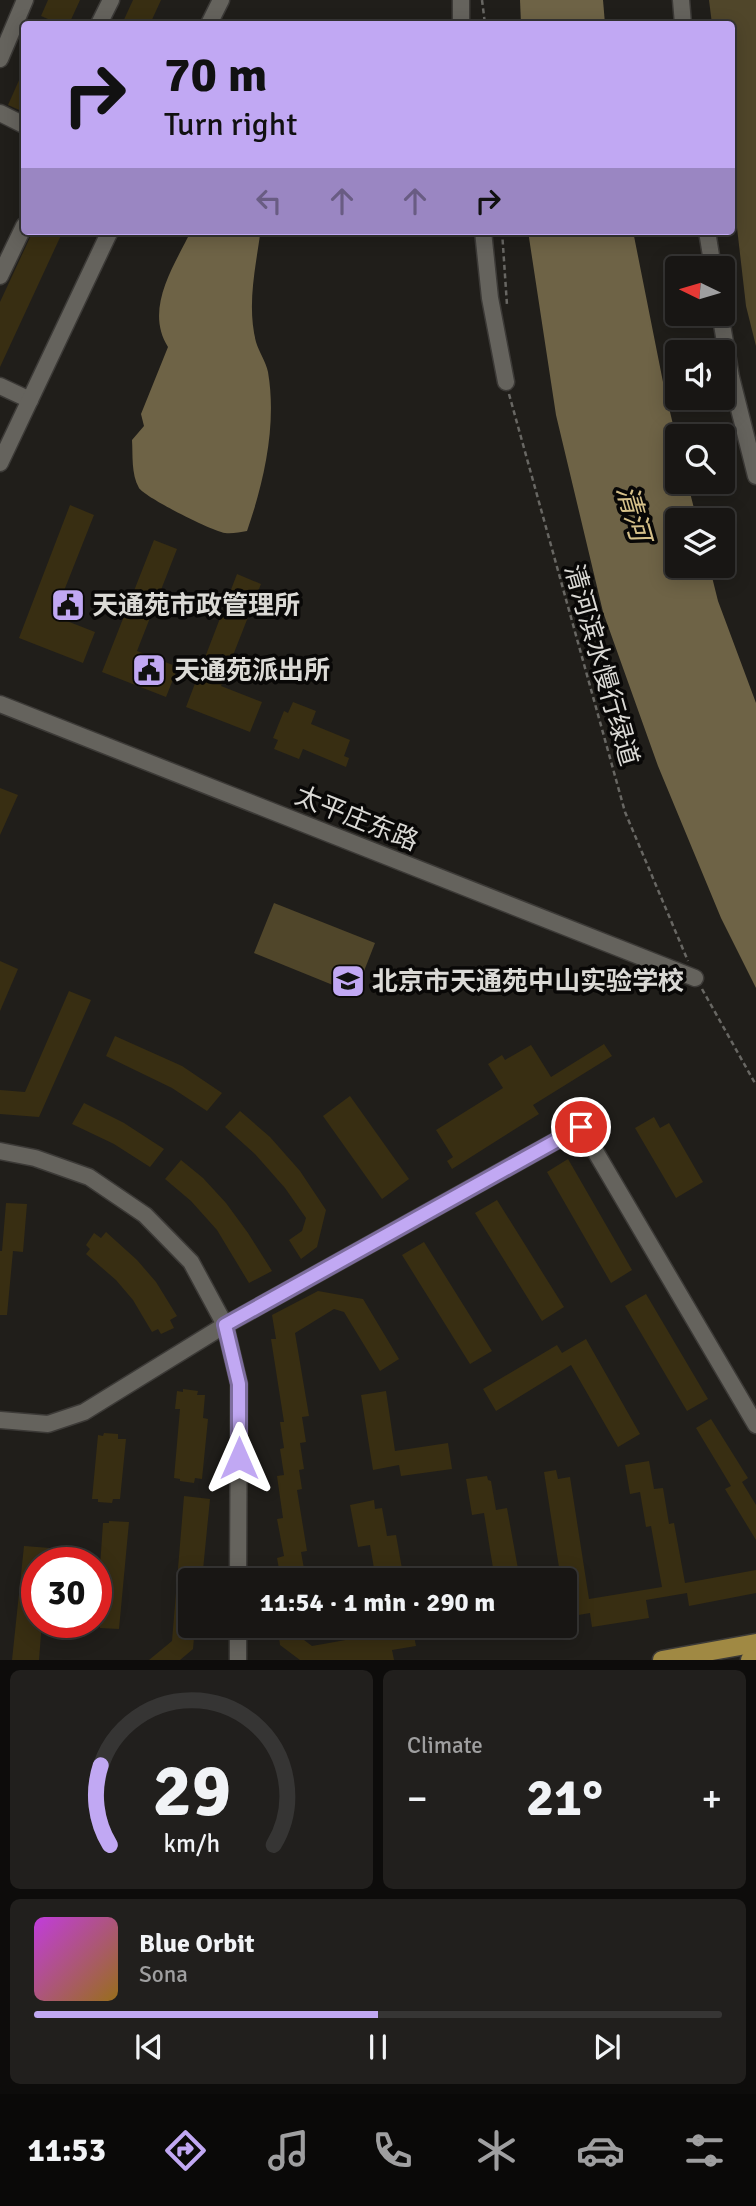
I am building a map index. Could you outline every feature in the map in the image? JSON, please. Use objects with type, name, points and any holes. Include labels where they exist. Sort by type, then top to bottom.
[{"type":"main road","points":[[662,1660],[756,1643]]},
{"type":"main road","points":[[750,1660],[756,1659]]},
{"type":"street","points":[[0,59],[25,0]]},
{"type":"street","points":[[100,21],[111,0]]},
{"type":"street","points":[[210,21],[221,0]]},
{"type":"street","points":[[461,0],[461,21]]},
{"type":"street","points":[[681,0],[684,21]]},
{"type":"street","points":[[0,113],[21,124]]},
{"type":"street","points":[[0,276],[21,232]]},
{"type":"street","points":[[0,463],[108,235]]},
{"type":"street","points":[[483,235],[490,299],[506,382]]},
{"type":"street","points":[[708,235],[711,256]]},
{"type":"street","points":[[722,326],[731,377],[756,476]]},
{"type":"street","points":[[0,386],[30,400]]},
{"type":"street","name":"太平庄东路","points":[[0,704],[695,978]]},
{"type":"street","points":[[0,1420],[48,1424],[84,1412],[225,1325],[581,1127],[756,1425]]},
{"type":"street","points":[[0,1151],[35,1158],[89,1177],[145,1215],[191,1262],[225,1325],[239,1384],[238,1568]]},
{"type":"street","points":[[238,1638],[238,1660]]},
{"type":"path","points":[[482,0],[485,21]]},
{"type":"path","points":[[502,235],[507,313]]},
{"type":"path","name":"清河滨水慢行绿道","points":[[506,382],[625,813],[695,978],[756,1085]]},
{"type":"shaded area","points":[[709,0],[756,0],[756,346],[746,306],[735,210],[735,21],[712,21]]},
{"type":"shaded area","points":[[274,903],[375,943],[355,994],[254,953]]},
{"type":"water","points":[[520,0],[603,0],[605,21],[521,21]]},
{"type":"water","points":[[189,235],[260,235],[252,315],[256,342],[268,372],[271,412],[259,493],[247,531],[225,533],[207,527],[144,493],[136,483],[132,440],[144,426],[141,414],[168,347],[161,333],[159,318],[160,303],[170,273]]},
{"type":"water","name":"清河","points":[[529,235],[634,235],[665,391],[665,410],[670,410],[673,424],[665,424],[665,494],[690,494],[694,508],[665,508],[665,578],[712,578],[718,601],[756,703],[756,988],[721,918],[658,766],[603,612],[556,415]]},
{"type":"building","points":[[48,0],[80,0],[70,21],[47,21],[48,19],[41,16]]},
{"type":"building","points":[[133,0],[161,0],[151,21],[123,21]]},
{"type":"building","points":[[21,76],[21,111],[8,105]]},
{"type":"building","points":[[31,235],[61,235],[0,367],[0,302]]},
{"type":"building","points":[[70,505],[94,515],[54,616],[95,632],[83,663],[19,638]]},
{"type":"building","points":[[154,540],[177,549],[137,651],[178,667],[166,697],[102,672]]},
{"type":"building","points":[[237,574],[261,584],[221,686],[262,702],[250,732],[186,707]]},
{"type":"building","points":[[293,702],[316,711],[311,724],[350,740],[344,756],[349,758],[346,767],[303,749],[299,759],[274,749],[278,740],[273,738],[284,711],[288,713]]},
{"type":"building","points":[[0,788],[18,795],[0,835]]},
{"type":"building","points":[[0,961],[18,969],[0,1011]]},
{"type":"building","points":[[69,991],[91,1000],[39,1117],[0,1114],[0,1090],[25,1092]]},
{"type":"building","points":[[115,1036],[182,1066],[222,1093],[207,1111],[172,1088],[106,1056]]},
{"type":"building","points":[[604,1044],[612,1056],[533,1105],[539,1114],[452,1169],[447,1161],[453,1157],[436,1130],[503,1088],[488,1064],[502,1055],[505,1060],[531,1045],[551,1077]]},
{"type":"building","points":[[350,1096],[409,1179],[382,1199],[323,1116]]},
{"type":"building","points":[[84,1103],[124,1123],[164,1149],[150,1167],[114,1144],[72,1124]]},
{"type":"building","points":[[240,1111],[270,1137],[300,1171],[326,1210],[317,1247],[301,1259],[289,1240],[302,1231],[306,1218],[285,1188],[255,1154],[225,1127]]},
{"type":"building","points":[[654,1117],[660,1128],[669,1123],[703,1182],[676,1198],[635,1128]]},
{"type":"building","points":[[568,1159],[632,1270],[611,1283],[547,1172]]},
{"type":"building","points":[[181,1160],[203,1178],[226,1203],[272,1271],[249,1283],[217,1230],[191,1201],[165,1179]]},
{"type":"building","points":[[497,1200],[564,1307],[542,1321],[475,1213]]},
{"type":"building","points":[[6,1203],[27,1204],[23,1252],[13,1251],[7,1315],[0,1315],[0,1251]]},
{"type":"building","points":[[106,1232],[137,1260],[156,1282],[177,1316],[170,1320],[174,1328],[161,1334],[158,1329],[152,1332],[133,1300],[116,1280],[86,1254],[90,1249],[86,1245],[94,1233],[101,1238]]},
{"type":"building","points":[[424,1242],[492,1351],[470,1364],[402,1255]]},
{"type":"building","points":[[318,1291],[363,1299],[399,1359],[380,1371],[344,1312],[334,1309],[295,1333],[309,1416],[302,1417],[306,1442],[300,1443],[304,1469],[299,1470],[302,1489],[297,1490],[307,1551],[301,1552],[304,1568],[279,1568],[277,1558],[284,1556],[277,1519],[283,1518],[277,1476],[284,1475],[280,1422],[284,1422],[271,1339],[276,1339],[272,1315]]},
{"type":"building","points":[[646,1294],[708,1399],[687,1411],[625,1306]]},
{"type":"building","points":[[586,1339],[640,1434],[618,1447],[571,1365],[496,1411],[483,1389],[557,1345],[562,1353]]},
{"type":"building","points":[[183,1389],[198,1391],[197,1395],[205,1395],[203,1418],[208,1419],[202,1479],[195,1478],[194,1483],[174,1478],[180,1409],[175,1409],[177,1391],[183,1392]]},
{"type":"building","points":[[386,1391],[395,1451],[448,1443],[452,1469],[401,1476],[399,1465],[373,1470],[361,1395]]},
{"type":"building","points":[[711,1419],[748,1478],[742,1482],[756,1505],[756,1540],[725,1489],[731,1486],[696,1428]]},
{"type":"building","points":[[104,1433],[118,1434],[118,1439],[126,1439],[120,1499],[113,1499],[112,1503],[92,1499],[98,1435],[103,1436]]},
{"type":"building","points":[[649,1461],[654,1489],[663,1488],[669,1524],[674,1523],[685,1583],[756,1570],[756,1593],[689,1606],[687,1593],[646,1600],[649,1618],[592,1627],[590,1613],[577,1615],[577,1568],[559,1568],[544,1472],[556,1470],[558,1479],[570,1477],[589,1599],[662,1587],[651,1526],[646,1527],[640,1492],[630,1494],[625,1465]]},
{"type":"building","points":[[487,1476],[491,1481],[496,1510],[507,1508],[518,1568],[493,1568],[484,1513],[472,1515],[466,1479]]},
{"type":"building","points":[[184,1496],[210,1499],[203,1568],[178,1568]]},
{"type":"building","points":[[374,1500],[375,1509],[382,1508],[387,1536],[396,1535],[402,1568],[374,1568],[370,1545],[358,1547],[350,1505]]},
{"type":"building","points":[[129,1522],[119,1629],[112,1629],[112,1547],[101,1547],[103,1523]]},
{"type":"building","points":[[178,1568],[178,1638],[194,1638],[193,1649],[180,1660],[149,1660],[172,1641]]},
{"type":"building","points":[[21,1574],[21,1638],[41,1638],[39,1660],[12,1660]]},
{"type":"building","points":[[279,1638],[304,1638],[312,1646],[357,1638],[414,1638],[416,1646],[392,1650],[394,1660],[300,1660],[280,1645]]},
{"type":"place","name":"天通苑市政管理所","points":[[68,605]]},
{"type":"place","name":"天通苑派出所","points":[[149,670]]},
{"type":"place","name":"北京市天通苑中山实验学校","points":[[348,981]]},
{"type":"route","points":[[239,1458],[239,1384],[225,1325],[581,1127]]}]
